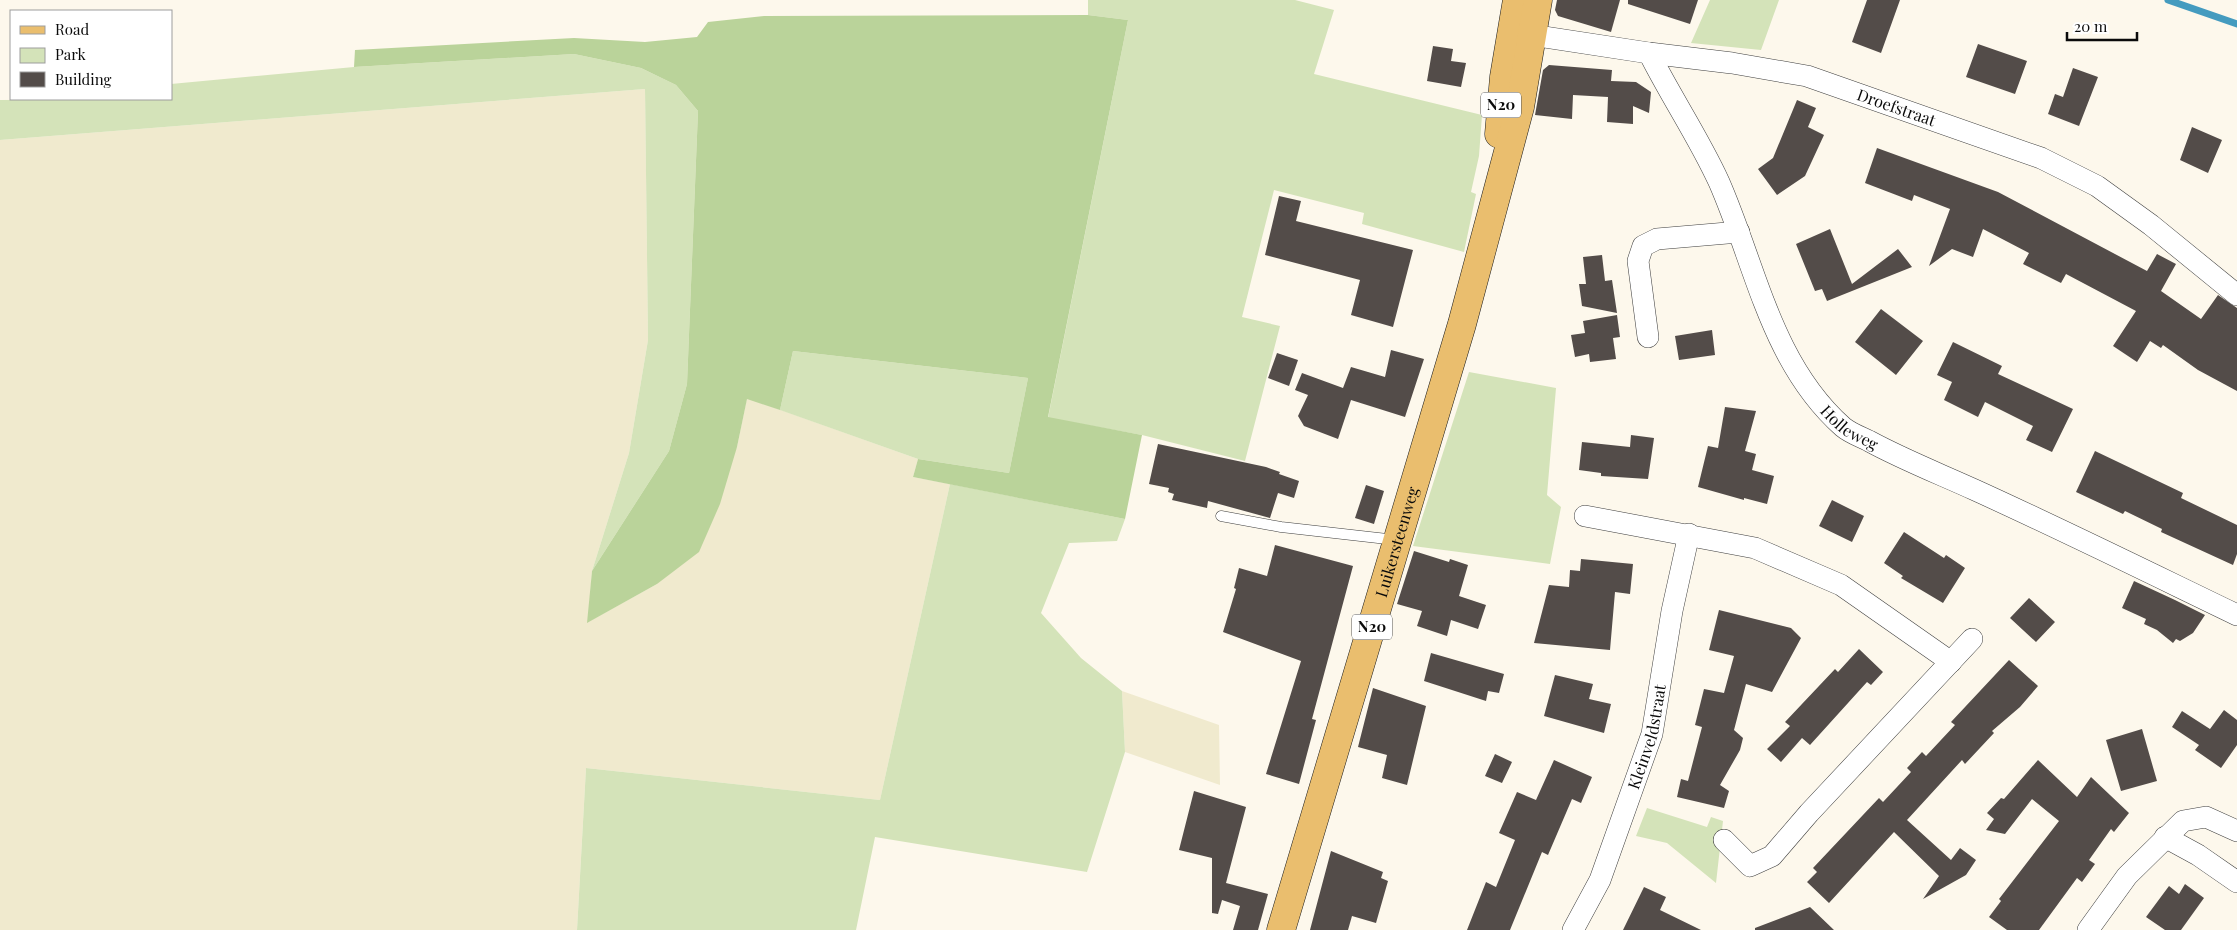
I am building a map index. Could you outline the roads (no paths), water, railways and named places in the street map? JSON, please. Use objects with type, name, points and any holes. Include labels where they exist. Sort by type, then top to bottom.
[{"type":"main road","name":"Luikersteenweg","points":[[1281,930],[1462,324],[1491,210],[1507,160],[1520,107],[1522,33],[1516,0]]},
{"type":"main road","name":"Luikersteenweg","points":[[1522,33],[1538,0]]},
{"type":"street","name":"Droefstraat","points":[[1522,33],[1649,53],[1732,63],[1807,76],[2040,158],[2097,186],[2150,225],[2237,295]]},
{"type":"street","name":"Holleweg","points":[[1649,53],[1667,90],[1699,142],[1719,183],[1739,232],[1768,315],[1794,369],[1820,403],[1844,428],[1892,454],[2023,512],[2237,615]]},
{"type":"street","points":[[1648,336],[1638,261],[1643,246],[1657,239],[1739,232]]},
{"type":"street","points":[[1585,516],[1689,534],[1755,548],[1841,585],[1951,662]]},
{"type":"street","name":"Kleinveldstraat","points":[[1573,930],[1600,880],[1652,734],[1672,611],[1689,534]]},
{"type":"street","points":[[1724,840],[1750,866],[1772,856],[1809,812],[1972,639]]},
{"type":"street","points":[[2088,930],[2127,876],[2183,821],[2206,817],[2237,831]]},
{"type":"street","points":[[2165,837],[2198,855],[2237,882]]},
{"type":"lane","points":[[1221,516],[1281,527],[1398,540]]},
{"type":"waterway","points":[[2168,0],[2237,24]]}]
